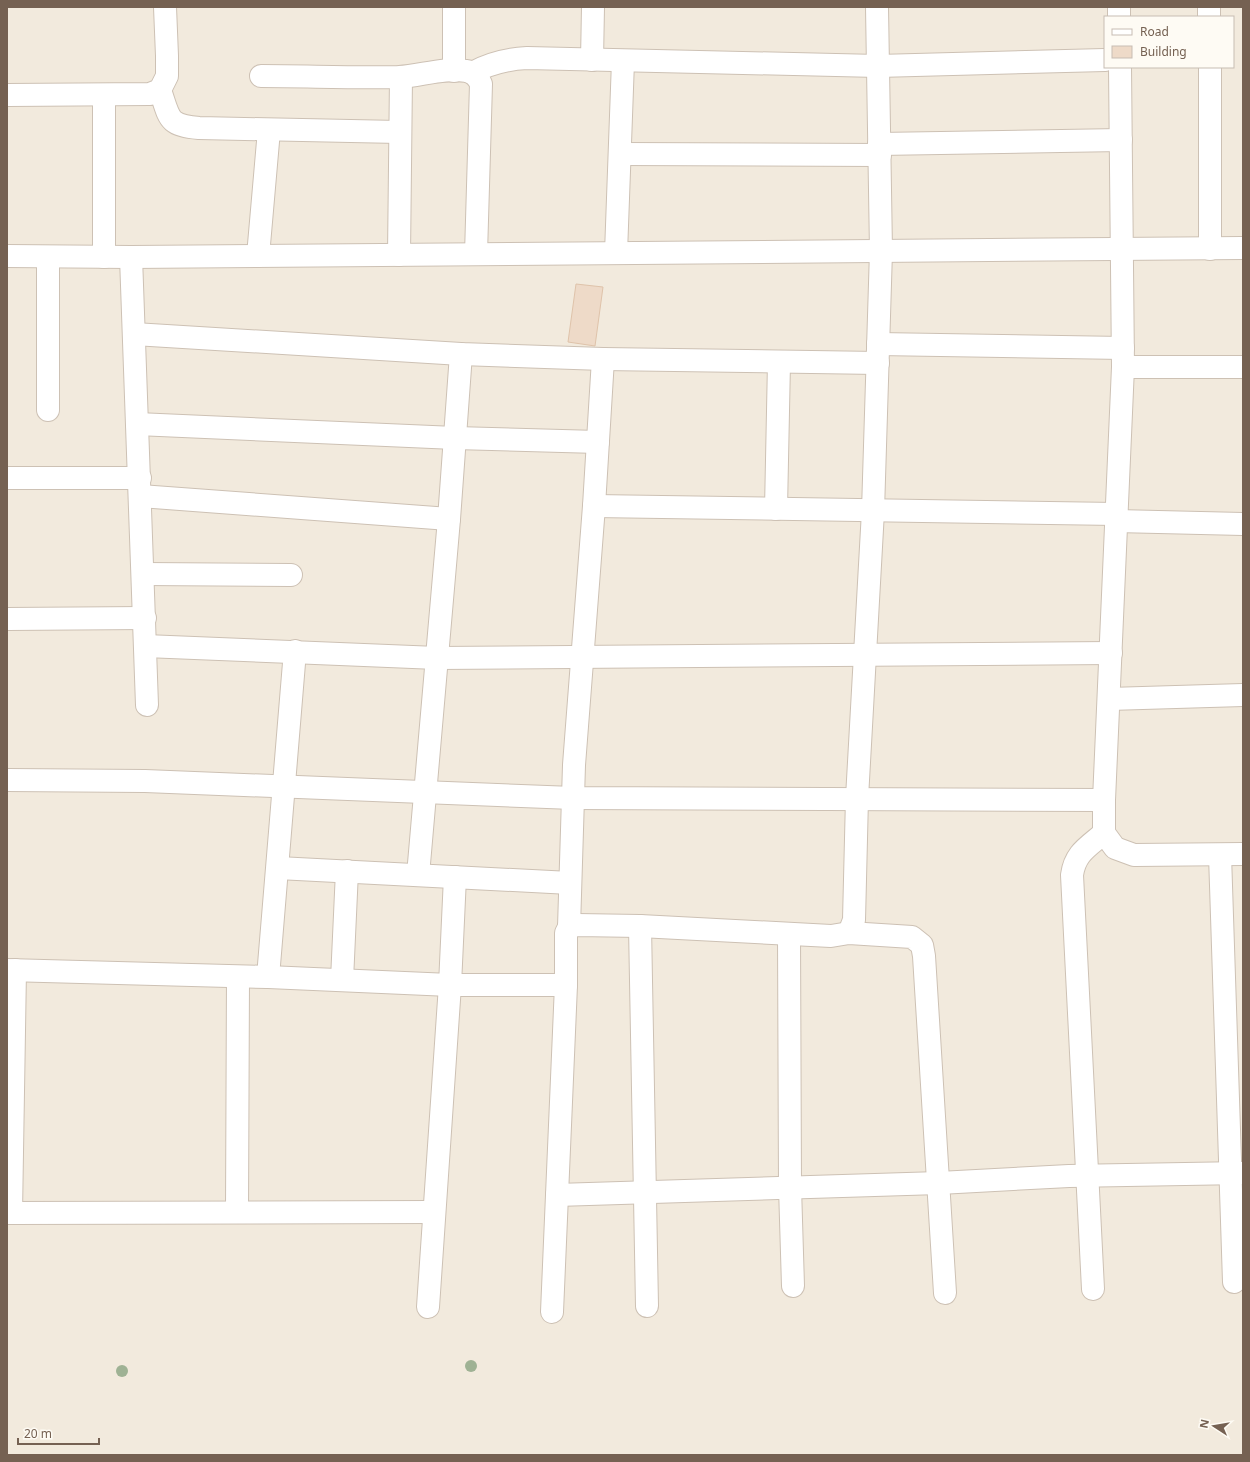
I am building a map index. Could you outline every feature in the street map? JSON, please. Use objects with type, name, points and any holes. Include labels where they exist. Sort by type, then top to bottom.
[{"type":"street","points":[[7,95],[150,94],[160,90],[167,76],[165,7]]},
{"type":"street","points":[[454,7],[463,72]]},
{"type":"street","points":[[592,60],[593,7]]},
{"type":"street","points":[[849,933],[854,920],[857,798],[873,511],[878,354],[881,251],[877,7]]},
{"type":"street","points":[[261,76],[400,77],[463,72],[511,59],[878,66],[1104,60]]},
{"type":"street","points":[[616,253],[623,61]]},
{"type":"street","points":[[1120,68],[1122,358],[1104,800],[1104,833],[1115,848],[1134,855],[1243,854]]},
{"type":"street","points":[[1210,68],[1210,249]]},
{"type":"street","points":[[463,72],[479,79],[481,84],[476,254]]},
{"type":"street","points":[[399,255],[400,77]]},
{"type":"street","points":[[160,90],[170,119],[182,126],[199,128],[269,130],[399,132]]},
{"type":"street","points":[[104,94],[104,257]]},
{"type":"street","points":[[258,256],[269,130]]},
{"type":"street","points":[[620,154],[880,150],[1121,140]]},
{"type":"street","points":[[7,256],[131,257],[1243,248]]},
{"type":"street","points":[[48,257],[48,410]]},
{"type":"street","points":[[131,257],[147,705]]},
{"type":"street","points":[[134,334],[461,354],[603,359],[779,362],[878,354],[1122,358],[1243,367]]},
{"type":"street","points":[[418,875],[449,520],[461,354]]},
{"type":"street","points":[[552,1312],[566,986],[566,933],[569,927],[574,765],[594,506],[603,359]]},
{"type":"street","points":[[776,510],[779,362]]},
{"type":"street","points":[[138,424],[455,438],[598,442]]},
{"type":"street","points":[[7,478],[140,487],[449,520]]},
{"type":"street","points":[[594,506],[873,511],[1116,518],[1243,524]]},
{"type":"street","points":[[143,574],[292,575]]},
{"type":"street","points":[[7,619],[145,618]]},
{"type":"street","points":[[145,646],[437,658],[1111,653]]},
{"type":"street","points":[[268,977],[295,651]]},
{"type":"street","points":[[1109,699],[1243,695]]},
{"type":"street","points":[[7,780],[145,782],[573,798],[1104,800]]},
{"type":"street","points":[[1093,1289],[1072,875],[1073,865],[1077,857],[1104,833]]},
{"type":"street","points":[[1220,854],[1237,1173],[1234,1282]]},
{"type":"street","points":[[278,868],[570,883]]},
{"type":"street","points":[[342,980],[347,871]]},
{"type":"street","points":[[428,1307],[450,985],[455,877]]},
{"type":"street","points":[[569,927],[577,925],[640,926],[831,936],[849,933],[912,937],[922,945],[924,956],[945,1293]]},
{"type":"street","points":[[640,926],[647,1306]]},
{"type":"street","points":[[789,934],[790,1187],[793,1286]]},
{"type":"street","points":[[434,1212],[9,1213],[11,970],[268,977],[450,985],[566,986]]},
{"type":"street","points":[[237,1212],[238,976]]},
{"type":"street","points":[[557,1196],[939,1183],[1087,1176],[1237,1173]]},
{"type":"shaded area","points":[[7,7],[1243,7],[1243,1455],[7,1455]]},
{"type":"building","points":[[576,284],[603,287],[595,346],[568,342]]}]
